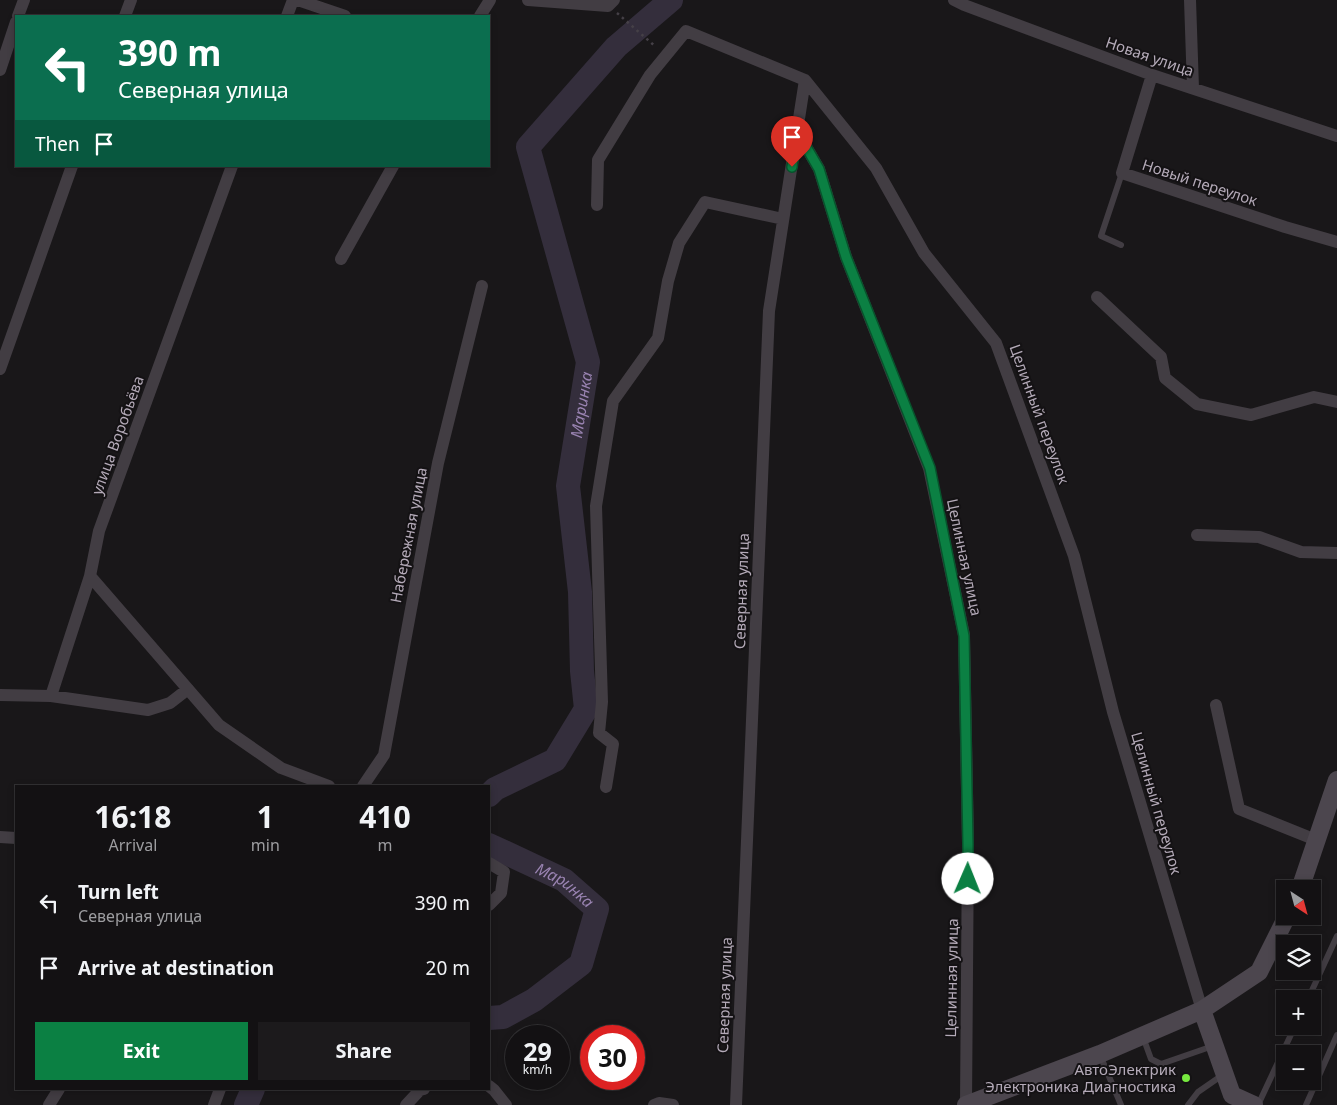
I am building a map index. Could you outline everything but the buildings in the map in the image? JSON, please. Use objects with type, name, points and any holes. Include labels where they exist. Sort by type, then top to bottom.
[{"type":"street","points":[[18,15],[24,0]]},
{"type":"street","points":[[125,15],[131,0]]},
{"type":"street","points":[[287,15],[293,0]]},
{"type":"street","points":[[298,0],[342,15]]},
{"type":"street","points":[[481,15],[490,0]]},
{"type":"street","points":[[528,0],[611,3]]},
{"type":"street","points":[[1190,0],[1193,88]]},
{"type":"street","name":"Новая улица","points":[[961,2],[1152,75],[1337,136]]},
{"type":"street","points":[[0,70],[15,25]]},
{"type":"street","name":"Целинный переулок","points":[[598,205],[598,160],[650,74],[686,32],[805,80],[876,168],[924,253],[996,343],[1074,556],[1113,712],[1202,1010]]},
{"type":"street","name":"Новый переулок","points":[[1152,75],[1122,173],[1285,227],[1337,242]]},
{"type":"street","name":"Северная улица","points":[[736,1105],[769,311],[805,80]]},
{"type":"street","name":"Целинная улица","points":[[797,131],[819,169],[846,257],[930,468],[964,636],[968,844],[966,1105]]},
{"type":"street","points":[[0,369],[72,167]]},
{"type":"street","name":"улица Воробьёва","points":[[50,696],[90,576],[99,532],[232,167]]},
{"type":"street","points":[[341,259],[392,167]]},
{"type":"street","points":[[606,786],[613,744],[599,733],[602,702],[596,506],[613,401],[658,338],[668,282],[679,243],[705,202],[783,220]]},
{"type":"street","name":"Набережная улица","points":[[363,785],[384,755],[438,463],[482,286]]},
{"type":"street","points":[[1097,297],[1161,357],[1166,378],[1198,404],[1251,415],[1314,397],[1337,402]]},
{"type":"street","points":[[1197,535],[1259,537],[1301,552],[1337,553]]},
{"type":"street","points":[[90,576],[219,725],[281,768],[326,785]]},
{"type":"street","points":[[0,695],[50,696],[148,710],[170,703],[188,689]]},
{"type":"street","points":[[1216,705],[1239,809],[1316,840]]},
{"type":"street","points":[[1303,880],[1337,780]]},
{"type":"street","points":[[0,837],[15,838]]},
{"type":"street","points":[[490,864],[504,872],[501,893],[490,904]]},
{"type":"street","points":[[966,1105],[1100,1054],[1202,1010],[1259,972],[1282,925]]},
{"type":"street","points":[[1202,1010],[1232,1095],[1256,1105]]},
{"type":"street","points":[[490,1087],[506,1105]]},
{"type":"street","points":[[49,1105],[58,1090]]},
{"type":"street","points":[[214,1105],[220,1090]]},
{"type":"street","points":[[406,1105],[420,1090]]},
{"type":"street","points":[[654,1105],[659,1103],[673,1105]]},
{"type":"lane","points":[[1121,244],[1101,236],[1122,173]]},
{"type":"lane","points":[[1312,990],[1337,936]]},
{"type":"lane","points":[[1256,1105],[1291,1035]]},
{"type":"lane","points":[[1306,1105],[1337,1035]]},
{"type":"lane","points":[[1142,1036],[1151,1059],[1161,1064],[1215,1046]]},
{"type":"lane","points":[[1100,1054],[1122,1105]]},
{"type":"lane","points":[[1188,1105],[1198,1092],[1225,1074]]},
{"type":"path","points":[[629,22],[652,44]]},
{"type":"waterway","name":"Маринка","points":[[490,794],[495,789],[555,760],[586,709],[582,671],[580,592],[568,486],[588,362],[528,147],[616,47],[671,0]]},
{"type":"waterway","name":"Маринка","points":[[490,845],[564,880],[597,909],[581,964],[534,1000],[503,1017],[490,1018]]},
{"type":"waterway","name":"Маринка","points":[[246,1105],[253,1090]]},
{"type":"place","name":"АвтоЭлектрик Электроника Диагностика","points":[[1186,1078]]},
{"type":"route","points":[[792,167],[797,131],[819,169],[846,257],[930,468],[964,636],[968,879]]}]
